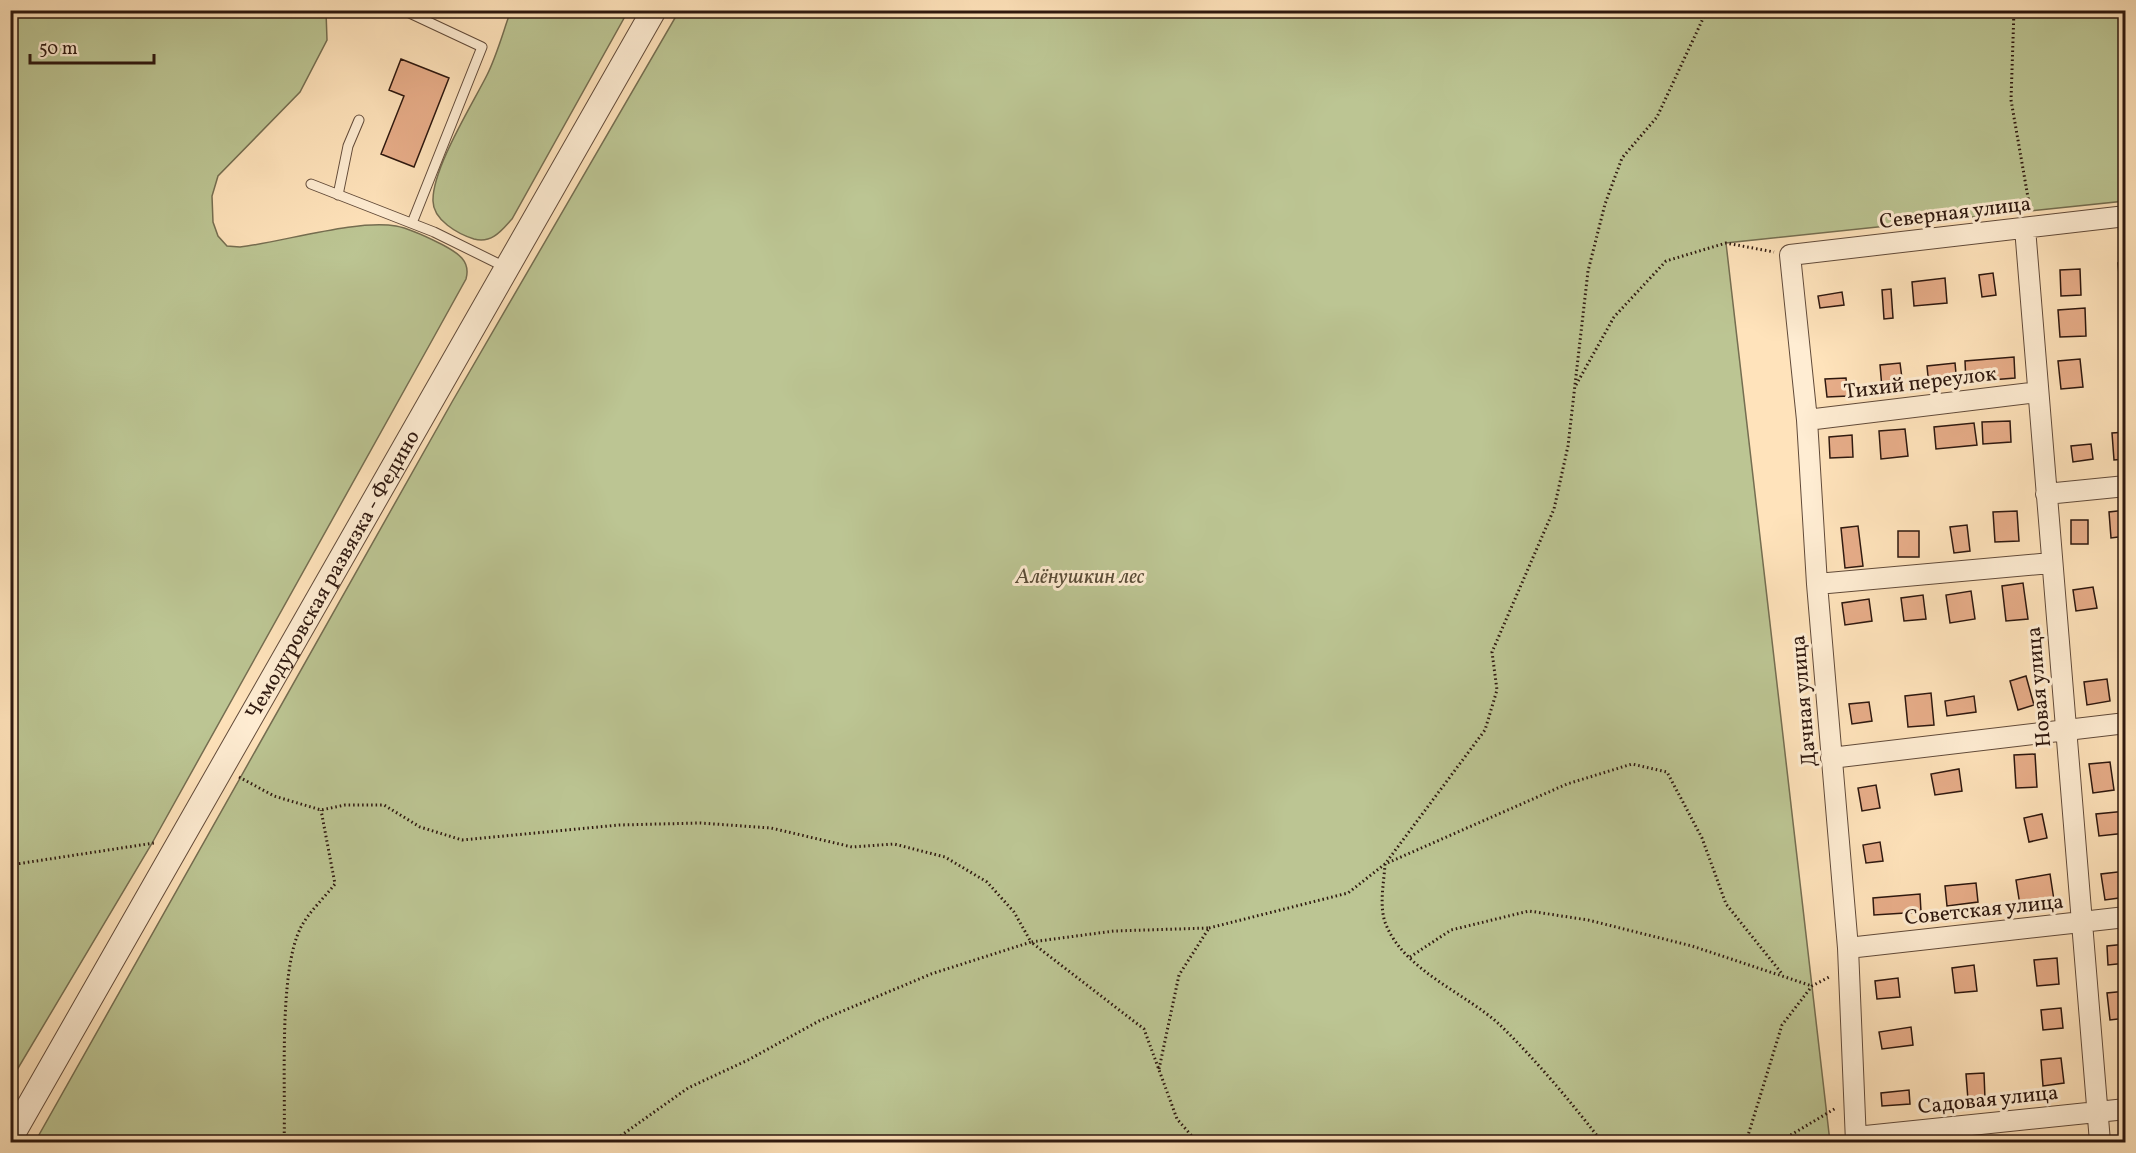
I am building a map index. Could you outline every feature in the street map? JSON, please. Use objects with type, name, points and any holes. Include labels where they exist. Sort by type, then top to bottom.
[{"type":"street","name":"Чемодуровская развязка - Федино","points":[[10,1139],[654,10]]},
{"type":"street","name":"Северная улица","points":[[1790,255],[2126,216]]},
{"type":"street","name":"Новая улица","points":[[2025,228],[2100,1143]]},
{"type":"street","name":"Дачная улица","points":[[1790,255],[1807,420],[1817,584],[1848,957],[1856,1140]]},
{"type":"street","name":"Тихий переулок","points":[[1807,420],[2038,392]]},
{"type":"street","points":[[2046,494],[2126,486]]},
{"type":"street","points":[[1817,584],[2051,563]]},
{"type":"street","points":[[1831,758],[2126,723]]},
{"type":"street","name":"Советская улица","points":[[1848,957],[2126,917]]},
{"type":"street","name":"Садовая улица","points":[[1856,1140],[2126,1109]]},
{"type":"lane","points":[[403,10],[482,47],[412,223]]},
{"type":"lane","points":[[338,195],[348,146],[358,120]]},
{"type":"lane","points":[[311,184],[412,223],[507,268]]},
{"type":"path","points":[[1602,1143],[1498,1024],[1447,989],[1410,957],[1388,929],[1382,913],[1385,864],[1485,730],[1497,690],[1492,652],[1554,509],[1568,446],[1588,271],[1605,204],[1622,158],[1657,117],[1707,10]]},
{"type":"path","points":[[2014,10],[2011,100],[2030,211],[2025,228]]},
{"type":"path","points":[[1575,387],[1614,317],[1666,261],[1726,243],[1790,255]]},
{"type":"path","points":[[612,1143],[688,1088],[748,1060],[819,1021],[931,974],[1030,942],[1114,931],[1209,928],[1348,893],[1385,864],[1567,784],[1632,764],[1667,772],[1702,838],[1726,904],[1783,975]]},
{"type":"path","points":[[222,768],[274,796],[321,810],[345,805],[384,805],[420,827],[462,840],[619,825],[700,823],[771,828],[852,847],[894,844],[945,857],[987,882],[1014,912],[1030,942],[1143,1029],[1177,1119],[1197,1143]]},
{"type":"path","points":[[284,1143],[286,1022],[291,954],[301,927],[335,884],[321,810]]},
{"type":"path","points":[[10,865],[151,845],[187,830]]},
{"type":"path","points":[[1410,957],[1451,930],[1528,911],[1588,920],[1692,946],[1812,986]]},
{"type":"path","points":[[1159,1069],[1179,975],[1209,928]]},
{"type":"path","points":[[1746,1143],[1782,1025],[1812,986],[1848,957]]},
{"type":"path","points":[[1779,1143],[1818,1116],[1855,1099]]},
{"type":"green space","points":[[11,10],[326,11],[327,40],[300,92],[218,176],[212,196],[213,222],[218,236],[227,246],[240,247],[341,228],[396,226],[420,234],[454,251],[465,262],[467,273],[466,279],[151,845],[11,1080]]},
{"type":"green space","points":[[511,10],[628,11],[512,219],[496,235],[480,240],[461,234],[442,220],[434,208],[434,188],[454,137],[491,67]]},
{"type":"green space","name":"Алёнушкин лес","points":[[679,11],[2125,11],[2125,201],[1726,243],[1830,1142],[35,1142],[452,402]]},
{"type":"building","points":[[401,59],[449,78],[414,167],[381,154],[404,96],[389,90]]},
{"type":"building","points":[[2118,263],[2126,263],[2126,287],[2120,287]]},
{"type":"building","points":[[2080,269],[2081,295],[2061,296],[2060,270]]},
{"type":"building","points":[[1993,273],[1996,295],[1982,297],[1979,275]]},
{"type":"building","points":[[1945,278],[1947,303],[1914,306],[1912,282]]},
{"type":"building","points":[[1891,289],[1893,318],[1884,319],[1882,290]]},
{"type":"building","points":[[1842,292],[1844,305],[1820,308],[1818,296]]},
{"type":"building","points":[[2085,308],[2086,336],[2060,337],[2058,310]]},
{"type":"building","points":[[2014,357],[2015,378],[1966,382],[1965,361]]},
{"type":"building","points":[[2080,359],[2083,387],[2061,389],[2058,361]]},
{"type":"building","points":[[1900,363],[1903,386],[1882,388],[1880,365]]},
{"type":"building","points":[[1955,363],[1957,384],[1929,387],[1927,366]]},
{"type":"building","points":[[1846,378],[1848,396],[1827,397],[1825,379]]},
{"type":"building","points":[[2010,421],[2011,442],[1983,444],[1982,422]]},
{"type":"building","points":[[1974,423],[1977,445],[1936,449],[1934,427]]},
{"type":"building","points":[[1905,429],[1908,456],[1881,459],[1879,431]]},
{"type":"building","points":[[2126,432],[2126,459],[2114,460],[2112,433]]},
{"type":"building","points":[[1852,435],[1853,457],[1830,458],[1829,437]]},
{"type":"building","points":[[2091,444],[2093,459],[2073,462],[2071,446]]},
{"type":"building","points":[[2126,510],[2126,536],[2111,538],[2109,512]]},
{"type":"building","points":[[2017,511],[2019,541],[1995,542],[1993,512]]},
{"type":"building","points":[[2071,520],[2088,520],[2088,544],[2071,544]]},
{"type":"building","points":[[1967,525],[1970,551],[1954,553],[1950,527]]},
{"type":"building","points":[[1858,526],[1863,566],[1845,568],[1841,528]]},
{"type":"building","points":[[1898,531],[1919,531],[1919,557],[1898,557]]},
{"type":"building","points":[[2023,583],[2028,619],[2006,621],[2002,586]]},
{"type":"building","points":[[2093,587],[2097,608],[2076,611],[2073,590]]},
{"type":"building","points":[[1971,591],[1975,619],[1950,623],[1946,595]]},
{"type":"building","points":[[1923,595],[1926,619],[1904,621],[1901,598]]},
{"type":"building","points":[[1869,599],[1872,621],[1845,625],[1842,603]]},
{"type":"building","points":[[2026,676],[2034,705],[2018,710],[2010,681]]},
{"type":"building","points":[[2107,679],[2110,701],[2087,705],[2084,682]]},
{"type":"building","points":[[1931,693],[1934,725],[1908,727],[1905,696]]},
{"type":"building","points":[[1974,696],[1976,712],[1947,716],[1945,701]]},
{"type":"building","points":[[1869,702],[1872,721],[1852,724],[1849,704]]},
{"type":"building","points":[[2035,754],[2037,787],[2016,788],[2014,755]]},
{"type":"building","points":[[2110,762],[2114,790],[2093,793],[2089,764]]},
{"type":"building","points":[[1959,769],[1962,791],[1935,795],[1931,774]]},
{"type":"building","points":[[1876,785],[1880,808],[1862,811],[1858,788]]},
{"type":"building","points":[[2126,811],[2126,833],[2099,836],[2096,814]]},
{"type":"building","points":[[2042,814],[2047,838],[2029,842],[2024,818]]},
{"type":"building","points":[[1880,842],[1883,861],[1866,863],[1863,845]]},
{"type":"building","points":[[2126,871],[2126,897],[2105,900],[2101,874]]},
{"type":"building","points":[[2050,874],[2054,900],[2020,905],[2016,880]]},
{"type":"building","points":[[1976,883],[1978,902],[1947,906],[1945,886]]},
{"type":"building","points":[[1920,894],[1921,912],[1874,915],[1873,898]]},
{"type":"building","points":[[2126,944],[2126,963],[2108,965],[2107,946]]},
{"type":"building","points":[[2057,958],[2059,984],[2037,986],[2034,960]]},
{"type":"building","points":[[1974,965],[1977,991],[1955,993],[1952,968]]},
{"type":"building","points":[[1898,978],[1900,997],[1877,999],[1875,981]]},
{"type":"building","points":[[2126,991],[2126,1018],[2110,1020],[2107,993]]},
{"type":"building","points":[[2061,1008],[2063,1028],[2043,1030],[2041,1010]]},
{"type":"building","points":[[1911,1027],[1913,1045],[1882,1049],[1879,1032]]},
{"type":"building","points":[[2061,1058],[2064,1083],[2043,1086],[2041,1060]]},
{"type":"building","points":[[2126,1058],[2126,1087],[2122,1087],[2119,1059]]},
{"type":"building","points":[[1984,1073],[1985,1099],[1968,1100],[1966,1074]]},
{"type":"building","points":[[1909,1090],[1910,1104],[1882,1106],[1881,1093]]}]
